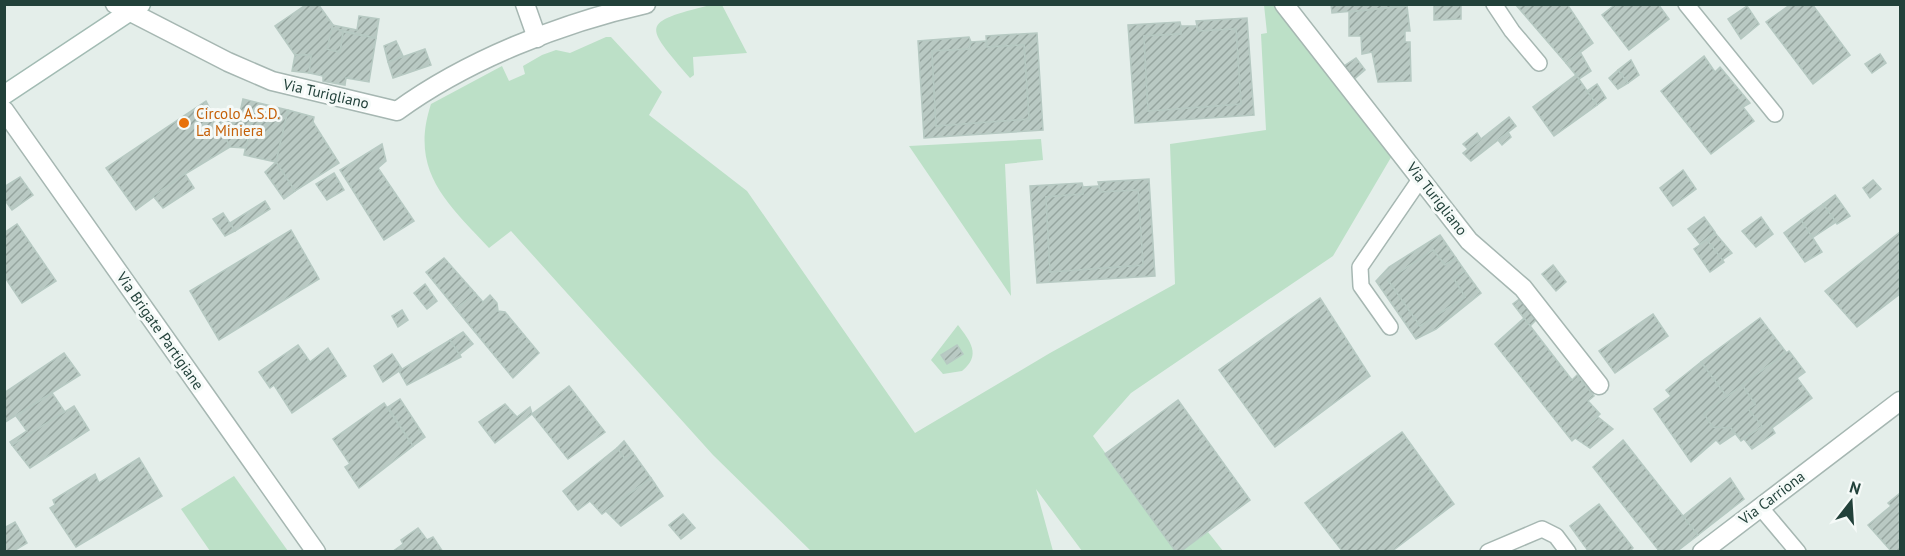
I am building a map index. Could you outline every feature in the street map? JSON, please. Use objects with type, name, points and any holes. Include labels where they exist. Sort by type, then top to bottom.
[{"type":"street","points":[[525,4],[537,38]]},
{"type":"street","name":"Via Turigliano","points":[[128,6],[228,62],[272,81],[397,111],[433,85],[537,38],[615,11],[646,4]]},
{"type":"street","name":"Via Turigliano","points":[[1284,4],[1469,241],[1523,288],[1599,385]]},
{"type":"street","points":[[4,95],[128,6]]},
{"type":"street","name":"Via Brigate Partigiane","points":[[4,110],[316,552]]},
{"type":"street","name":"Via Carriona","points":[[1704,551],[1900,401]]},
{"type":"lane","points":[[1494,4],[1512,31],[1539,63]]},
{"type":"lane","points":[[1686,4],[1774,114]]},
{"type":"lane","points":[[1390,327],[1361,286],[1360,267],[1421,178]]},
{"type":"lane","points":[[1760,507],[1798,552]]},
{"type":"lane","points":[[1488,552],[1542,529],[1556,536],[1568,552]]},
{"type":"green space","points":[[710,5],[722,5],[747,53],[693,57],[694,75],[690,78],[664,46],[656,28],[671,16]]},
{"type":"green space","points":[[1264,5],[1276,5],[1393,154],[1333,256],[1131,393],[1093,436],[1176,551],[1082,551],[1036,489],[1053,551],[812,552],[713,455],[511,231],[489,248],[446,200],[429,167],[425,148],[425,128],[431,104],[502,66],[509,81],[525,74],[523,66],[542,55],[556,50],[570,53],[606,37],[611,37],[662,92],[649,115],[747,191],[915,433],[1050,353],[1175,284],[1170,144],[1266,130],[1261,34],[1267,33]]},
{"type":"green space","points":[[1041,139],[1043,160],[1005,164],[1011,296],[909,146]]},
{"type":"green space","points":[[958,325],[970,342],[972,359],[962,371],[943,374],[931,360]]},
{"type":"green space","points":[[234,476],[288,551],[210,551],[181,509]]},
{"type":"green space","points":[[1208,532],[1223,551],[1180,552]]},
{"type":"building","points":[[307,4],[318,4],[333,25],[327,49],[340,52],[343,32],[376,38],[369,82],[346,78],[345,85],[323,81],[323,76],[309,73],[311,55],[295,55],[275,26]]},
{"type":"building","points":[[1331,4],[1407,4],[1407,6],[1332,13]]},
{"type":"building","points":[[1434,4],[1461,4],[1461,19],[1434,20]]},
{"type":"building","points":[[1515,4],[1567,4],[1593,43],[1566,63]]},
{"type":"building","points":[[1616,4],[1658,4],[1669,19],[1629,50],[1602,15]]},
{"type":"building","points":[[1791,4],[1812,4],[1850,55],[1813,84],[1766,22]]},
{"type":"building","points":[[1407,6],[1410,31],[1405,31],[1405,42],[1410,42],[1411,81],[1378,82],[1372,52],[1362,54],[1361,36],[1349,36],[1349,12]]},
{"type":"building","points":[[1747,6],[1759,24],[1741,39],[1728,19]]},
{"type":"building","points":[[359,16],[379,19],[376,38],[332,28],[333,25],[357,30]]},
{"type":"building","points":[[1247,18],[1254,115],[1135,123],[1128,25],[1180,22],[1181,26],[1181,34],[1144,36],[1148,111],[1241,104],[1236,29],[1198,31],[1196,21]]},
{"type":"building","points":[[1181,26],[1196,26],[1198,31],[1236,29],[1241,104],[1148,111],[1144,36],[1181,34]]},
{"type":"building","points":[[332,28],[343,31],[340,52],[327,49]]},
{"type":"building","points":[[1037,33],[1043,130],[924,138],[918,41],[969,37],[971,42],[969,49],[932,51],[936,126],[1029,119],[1024,45],[987,47],[986,36]]},
{"type":"building","points":[[396,41],[403,56],[388,62],[384,46]]},
{"type":"building","points":[[986,41],[987,47],[1024,45],[1029,119],[936,126],[932,51],[969,49],[971,42]]},
{"type":"building","points":[[425,49],[431,65],[393,78],[388,62]]},
{"type":"building","points":[[1580,52],[1591,71],[1579,79],[1566,63]]},
{"type":"building","points":[[1880,54],[1886,63],[1872,73],[1865,64]]},
{"type":"building","points":[[295,55],[311,55],[309,73],[292,71]]},
{"type":"building","points":[[1704,56],[1715,72],[1720,67],[1750,103],[1743,107],[1754,121],[1711,154],[1661,91]]},
{"type":"building","points":[[1356,58],[1365,70],[1351,82],[1341,68]]},
{"type":"building","points":[[1631,60],[1639,75],[1628,83],[1618,70]]},
{"type":"building","points":[[1618,70],[1628,83],[1618,89],[1609,78]]},
{"type":"building","points":[[1576,75],[1597,105],[1554,136],[1533,107]]},
{"type":"building","points":[[1597,84],[1606,98],[1597,105],[1587,91]]},
{"type":"building","points":[[243,99],[288,110],[276,162],[244,155],[252,119],[239,117]]},
{"type":"building","points":[[206,101],[230,147],[185,174],[136,210],[106,168]]},
{"type":"building","points":[[288,110],[314,117],[313,122],[339,163],[295,191],[276,162]]},
{"type":"building","points":[[228,115],[252,119],[246,148],[230,147],[218,121]]},
{"type":"building","points":[[1509,117],[1516,126],[1471,161],[1463,153]]},
{"type":"building","points":[[1508,132],[1511,137],[1502,145],[1498,140]]},
{"type":"building","points":[[1477,133],[1481,139],[1468,149],[1463,144]]},
{"type":"building","points":[[382,144],[386,161],[378,168],[414,221],[384,240],[340,170]]},
{"type":"building","points":[[276,162],[295,191],[284,199],[265,172]]},
{"type":"building","points":[[1683,170],[1696,189],[1673,206],[1660,188]]},
{"type":"building","points":[[334,173],[344,190],[327,200],[316,184]]},
{"type":"building","points":[[185,174],[194,188],[163,208],[153,196]]},
{"type":"building","points":[[20,177],[33,195],[12,210],[4,199],[4,187]]},
{"type":"building","points":[[1149,179],[1155,276],[1037,283],[1030,186],[1082,183],[1083,187],[1083,194],[1046,197],[1050,272],[1143,265],[1138,190],[1101,192],[1098,182]]},
{"type":"building","points":[[1873,180],[1881,189],[1870,198],[1863,188]]},
{"type":"building","points":[[1098,186],[1101,192],[1138,190],[1143,265],[1050,272],[1046,197],[1083,194],[1083,187]]},
{"type":"building","points":[[1835,195],[1850,216],[1837,224],[1823,204]]},
{"type":"building","points":[[265,201],[270,209],[235,231],[230,223]]},
{"type":"building","points":[[1823,204],[1836,222],[1812,238],[1801,220]]},
{"type":"building","points":[[223,213],[235,231],[225,236],[213,219]]},
{"type":"building","points":[[1704,217],[1715,232],[1700,244],[1688,229]]},
{"type":"building","points":[[1761,217],[1773,234],[1756,247],[1742,231]]},
{"type":"building","points":[[1801,220],[1822,252],[1805,262],[1784,233]]},
{"type":"building","points":[[17,224],[56,281],[22,303],[4,276],[4,233]]},
{"type":"building","points":[[291,230],[319,279],[219,340],[190,291]]},
{"type":"building","points":[[1900,232],[1900,294],[1857,327],[1825,291]]},
{"type":"building","points":[[1715,233],[1732,253],[1722,260],[1707,240]]},
{"type":"building","points":[[1440,235],[1456,258],[1445,265],[1433,250],[1388,280],[1420,326],[1465,297],[1454,279],[1465,271],[1481,293],[1436,329],[1416,339],[1376,281],[1389,267]]},
{"type":"building","points":[[1707,240],[1724,262],[1710,272],[1694,249]]},
{"type":"building","points":[[1433,250],[1445,265],[1456,258],[1465,271],[1454,279],[1465,297],[1420,326],[1388,280]]},
{"type":"building","points":[[444,258],[475,293],[456,309],[426,272]]},
{"type":"building","points":[[1553,265],[1566,282],[1556,291],[1542,274]]},
{"type":"building","points":[[425,284],[437,301],[427,309],[414,293]]},
{"type":"building","points":[[475,293],[483,302],[490,295],[497,303],[498,311],[505,312],[539,353],[513,378],[456,309]]},
{"type":"building","points":[[1522,297],[1539,317],[1530,326],[1513,304]]},
{"type":"building","points":[[1320,298],[1370,376],[1275,447],[1219,370]]},
{"type":"building","points":[[402,310],[408,320],[398,327],[392,316]]},
{"type":"building","points":[[1653,314],[1668,336],[1615,373],[1599,351]]},
{"type":"building","points":[[1524,318],[1572,380],[1577,375],[1594,396],[1588,401],[1600,414],[1572,441],[1495,344]]},
{"type":"building","points":[[1760,318],[1786,352],[1727,397],[1701,362]]},
{"type":"building","points":[[463,332],[473,344],[459,355],[450,340]]},
{"type":"building","points":[[450,340],[461,357],[407,385],[399,371]]},
{"type":"building","points":[[298,345],[310,362],[328,348],[346,376],[292,413],[274,385],[270,388],[259,372]]},
{"type":"building","points":[[957,345],[963,354],[947,364],[941,355]]},
{"type":"building","points":[[1789,351],[1805,372],[1797,378],[1812,398],[1772,428],[1775,433],[1752,449],[1744,439],[1762,426],[1748,409],[1755,404],[1742,385]]},
{"type":"building","points":[[64,353],[80,375],[4,423],[4,393]]},
{"type":"building","points":[[392,354],[402,369],[383,382],[374,366]]},
{"type":"building","points":[[1701,362],[1727,397],[1704,414],[1713,427],[1731,428],[1735,434],[1720,444],[1716,440],[1691,462],[1654,409],[1671,396],[1666,390]]},
{"type":"building","points":[[1742,385],[1755,404],[1748,409],[1762,426],[1741,441],[1731,428],[1713,427],[1704,414]]},
{"type":"building","points":[[569,386],[605,432],[568,459],[532,414]]},
{"type":"building","points":[[52,393],[65,412],[12,445],[10,442],[27,431],[16,416]]},
{"type":"building","points":[[400,399],[425,437],[413,446],[388,407]]},
{"type":"building","points":[[1178,400],[1250,500],[1180,552],[1176,552],[1105,454]]},
{"type":"building","points":[[384,403],[413,446],[359,488],[345,467],[350,464],[333,439]]},
{"type":"building","points":[[505,404],[517,417],[530,407],[532,414],[495,443],[479,422]]},
{"type":"building","points":[[74,406],[89,430],[30,468],[12,445]]},
{"type":"building","points":[[1598,417],[1613,429],[1590,448],[1575,438]]},
{"type":"building","points":[[1402,432],[1454,504],[1391,552],[1343,552],[1305,503]]},
{"type":"building","points":[[1623,440],[1698,535],[1676,552],[1660,552],[1593,467]]},
{"type":"building","points":[[624,441],[633,453],[626,460],[617,448]]},
{"type":"building","points":[[617,448],[626,460],[633,453],[651,478],[602,514],[590,501],[578,510],[563,491]]},
{"type":"building","points":[[139,458],[162,496],[76,547],[50,508],[55,505],[53,500],[95,474],[99,483]]},
{"type":"building","points":[[651,478],[663,496],[621,526],[606,511]]},
{"type":"building","points":[[1730,478],[1744,499],[1698,535],[1683,516]]},
{"type":"building","points":[[1900,493],[1900,552],[1892,552],[1868,525],[1891,506],[1888,503]]},
{"type":"building","points":[[1599,504],[1633,548],[1629,552],[1589,552],[1570,526]]},
{"type":"building","points":[[683,514],[695,528],[681,539],[669,525]]},
{"type":"building","points":[[15,522],[27,543],[12,552],[4,552],[4,528]]},
{"type":"building","points":[[418,528],[427,540],[433,537],[443,552],[392,552],[403,544],[401,540]]},
{"type":"place","name":"Circolo A.S.D. La Miniera","points":[[184,123]]}]
